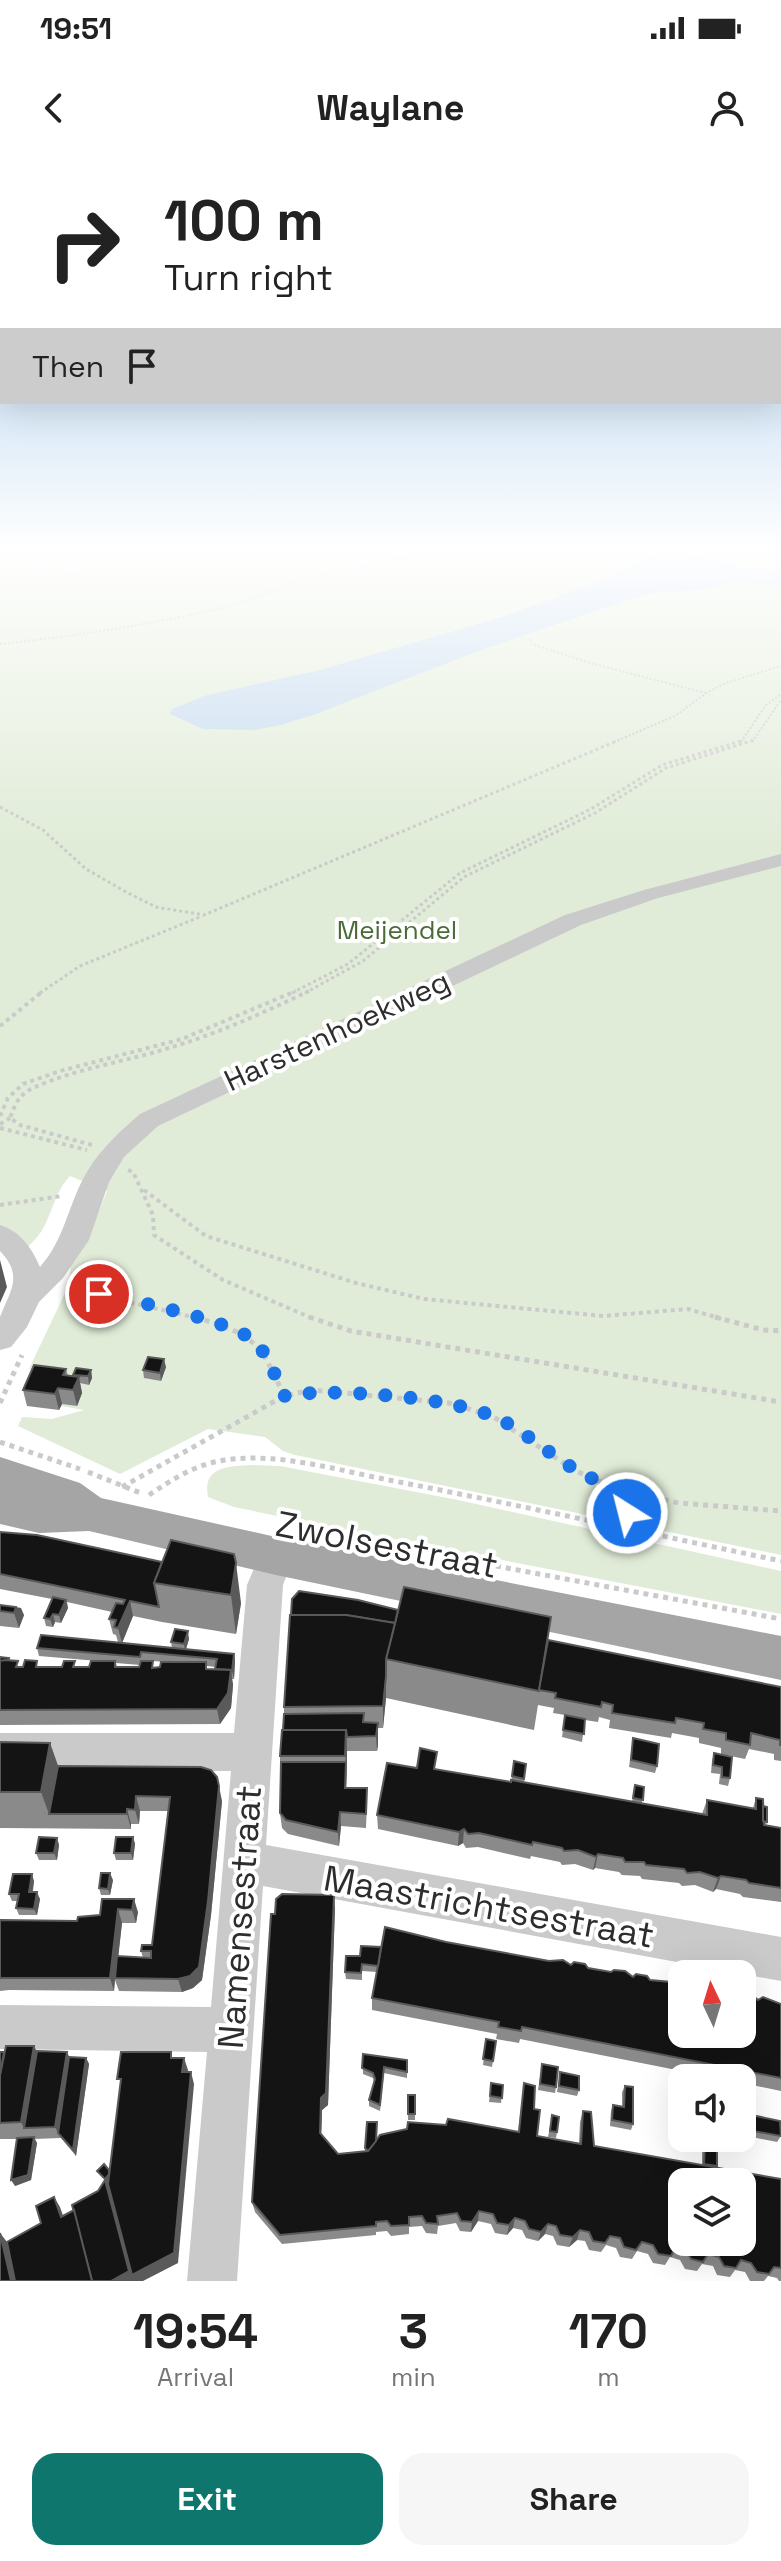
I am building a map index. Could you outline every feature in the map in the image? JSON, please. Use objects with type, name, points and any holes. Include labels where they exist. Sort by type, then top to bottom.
[{"type":"main road","name":"Zwolsestraat","points":[[0,1474],[65,1496],[106,1500],[276,1556],[781,1658]]},
{"type":"main road","name":"Zwolsestraat","points":[[0,1506],[39,1515],[106,1500]]},
{"type":"street","name":"Harstenhoekweg","points":[[0,1339],[16,1319],[27,1296],[53,1271],[75,1240],[79,1199],[101,1153],[164,1112],[534,938],[611,907],[781,860]]},
{"type":"street","points":[[0,1235],[14,1247],[30,1275],[27,1296]]},
{"type":"street","name":"Namensestraat","points":[[212,2281],[265,1585],[276,1556]]},
{"type":"street","points":[[0,1752],[252,1752]]},
{"type":"street","name":"Maastrichtsestraat","points":[[243,1862],[781,1959]]},
{"type":"street","points":[[0,2027],[231,2030]]},
{"type":"path","points":[[535,645],[565,656],[706,693]]},
{"type":"path","points":[[0,1026],[54,981],[81,966],[165,934],[419,822],[675,716],[706,693],[726,683],[781,666]]},
{"type":"path","points":[[0,1116],[8,1098],[23,1084],[60,1071],[182,1039],[255,1011],[336,971],[473,866],[591,809],[662,765],[743,741],[765,706],[781,697]]},
{"type":"path","points":[[0,1126],[10,1118],[17,1099],[29,1090],[80,1072],[174,1047],[254,1017],[327,983],[363,961],[464,877],[595,813],[666,768],[752,742],[781,697]]},
{"type":"path","points":[[0,807],[43,830],[86,869],[126,892],[156,907],[204,915]]},
{"type":"path","points":[[10,1118],[20,1125],[101,1153],[133,1172],[153,1215],[154,1235],[170,1249],[242,1288],[298,1313],[351,1331],[781,1402]]},
{"type":"path","points":[[0,1126],[101,1153]]},
{"type":"path","points":[[142,1188],[206,1236],[342,1279],[424,1299],[603,1316],[688,1309],[763,1330],[781,1331]]},
{"type":"path","points":[[0,1205],[79,1199]]},
{"type":"path","points":[[67,1288],[122,1298],[227,1327],[251,1338],[264,1352],[284,1396]]},
{"type":"path","points":[[106,1500],[284,1396],[312,1390],[449,1403],[492,1416],[576,1471],[623,1491],[679,1503],[781,1511]]},
{"type":"path","points":[[0,1442],[63,1462],[106,1500],[149,1495],[164,1499]]},
{"type":"path","points":[[149,1495],[198,1465],[225,1458],[249,1457],[318,1466],[781,1561]]},
{"type":"path","points":[[623,1491],[628,1499],[627,1513],[639,1533]]},
{"type":"path","name":"Zwolsestraat","points":[[489,1565],[781,1619]]},
{"type":"green space","name":"Meijendel","points":[[0,645],[781,645],[781,1555],[295,1455],[283,1451],[265,1437],[208,1429],[120,1474],[18,1426],[22,1417],[52,1419],[84,1410],[26,1400],[39,1370],[29,1369],[65,1293],[73,1293],[75,1287],[69,1284],[71,1262],[94,1224],[107,1191],[70,1176],[41,1231],[26,1248],[0,1228]]},
{"type":"green space","points":[[234,1466],[280,1466],[458,1500],[781,1571],[781,1614],[311,1523],[234,1507],[208,1497],[207,1487],[213,1474]]},
{"type":"water","points":[[406,645],[495,645],[280,725],[254,730],[203,729],[170,714],[172,709],[207,695],[320,670]]},
{"type":"building","points":[[148,1357],[164,1359],[160,1373],[143,1370]]},
{"type":"building","points":[[34,1365],[66,1369],[63,1375],[79,1377],[73,1390],[58,1388],[55,1394],[23,1390]]},
{"type":"building","points":[[76,1368],[91,1370],[88,1376],[73,1375]]},
{"type":"building","points":[[0,1532],[37,1535],[162,1562],[154,1583],[159,1607],[130,1601],[118,1628],[114,1627],[116,1620],[109,1619],[116,1603],[123,1604],[125,1600],[0,1574]]},
{"type":"building","points":[[171,1540],[234,1554],[236,1563],[231,1595],[154,1583]]},
{"type":"building","points":[[404,1587],[551,1617],[539,1691],[386,1659]]},
{"type":"building","points":[[299,1591],[398,1610],[395,1623],[346,1615],[291,1615],[292,1599]]},
{"type":"building","points":[[53,1597],[66,1600],[59,1615],[44,1618]]},
{"type":"building","points":[[0,1605],[16,1607],[14,1613],[0,1611]]},
{"type":"building","points":[[290,1615],[346,1615],[395,1623],[386,1659],[383,1706],[284,1707]]},
{"type":"building","points":[[175,1629],[188,1631],[184,1644],[171,1642]]},
{"type":"building","points":[[41,1635],[234,1654],[232,1671],[215,1669],[217,1659],[141,1652],[140,1657],[37,1648]]},
{"type":"building","points":[[548,1640],[781,1687],[781,1745],[780,1740],[751,1733],[750,1745],[726,1740],[726,1733],[703,1729],[704,1723],[676,1718],[675,1723],[612,1713],[613,1705],[602,1702],[601,1707],[555,1698],[556,1693],[539,1690]]},
{"type":"building","points":[[25,1660],[37,1661],[36,1667],[62,1667],[64,1661],[75,1661],[73,1667],[89,1667],[91,1661],[115,1661],[115,1667],[139,1667],[141,1661],[153,1661],[152,1668],[160,1667],[161,1662],[206,1662],[206,1669],[231,1670],[228,1693],[217,1709],[0,1710],[0,1661],[18,1661],[16,1667],[23,1667]]},
{"type":"building","points":[[364,1713],[363,1722],[378,1723],[376,1736],[347,1737],[346,1730],[283,1730],[284,1714]]},
{"type":"building","points":[[565,1715],[585,1719],[584,1734],[563,1730]]},
{"type":"building","points":[[282,1730],[346,1730],[345,1756],[280,1756]]},
{"type":"building","points":[[633,1738],[659,1744],[657,1766],[631,1760]]},
{"type":"building","points":[[0,1742],[50,1743],[41,1792],[0,1792]]},
{"type":"building","points":[[420,1748],[437,1752],[434,1769],[707,1815],[707,1800],[756,1809],[756,1798],[763,1799],[764,1825],[781,1828],[781,1888],[700,1872],[687,1873],[684,1869],[646,1865],[644,1862],[625,1862],[623,1858],[598,1854],[596,1857],[578,1850],[564,1851],[533,1842],[532,1845],[479,1833],[468,1834],[464,1829],[459,1832],[377,1815],[387,1763],[417,1768]]},
{"type":"building","points":[[714,1753],[732,1757],[730,1778],[722,1777],[722,1767],[713,1765]]},
{"type":"building","points":[[514,1761],[526,1764],[524,1779],[512,1776]]},
{"type":"building","points":[[281,1762],[346,1762],[345,1788],[367,1788],[366,1814],[340,1812],[338,1832],[286,1820],[280,1813]]},
{"type":"building","points":[[58,1766],[201,1767],[211,1770],[217,1777],[219,1786],[208,1901],[199,1967],[190,1976],[178,1979],[115,1978],[117,1956],[151,1958],[151,1951],[141,1951],[142,1945],[152,1945],[170,1797],[136,1796],[135,1810],[127,1809],[127,1814],[49,1814]]},
{"type":"building","points":[[635,1785],[644,1787],[643,1800],[633,1798]]},
{"type":"building","points":[[763,1806],[767,1807],[767,1822],[763,1821]]},
{"type":"building","points":[[39,1837],[57,1838],[54,1853],[36,1853]]},
{"type":"building","points":[[116,1837],[133,1837],[131,1853],[114,1853]]},
{"type":"building","points":[[101,1873],[110,1873],[108,1889],[99,1888]]},
{"type":"building","points":[[13,1874],[32,1874],[29,1892],[37,1892],[34,1909],[16,1908],[19,1894],[9,1894]]},
{"type":"building","points":[[282,1894],[334,1895],[326,2093],[321,2098],[320,2133],[338,2154],[368,2151],[380,2135],[407,2129],[408,2122],[446,2125],[448,2119],[519,2132],[524,2083],[535,2086],[534,2109],[540,2110],[537,2136],[581,2144],[583,2111],[591,2112],[594,2146],[719,2168],[668,2168],[668,2256],[658,2254],[653,2245],[642,2242],[636,2250],[624,2247],[620,2238],[610,2236],[605,2243],[593,2241],[589,2232],[580,2230],[573,2237],[560,2235],[556,2226],[548,2224],[541,2232],[529,2229],[525,2221],[515,2218],[509,2225],[497,2223],[493,2214],[479,2211],[472,2222],[461,2221],[457,2213],[437,2216],[438,2224],[426,2223],[422,2216],[409,2217],[409,2225],[391,2226],[387,2221],[376,2222],[376,2226],[280,2235],[252,2202],[271,1914],[275,1914],[276,1899]]},
{"type":"building","points":[[102,1899],[134,1899],[132,1910],[118,1909],[110,1978],[0,1978],[0,1920],[77,1921],[78,1917],[100,1915]]},
{"type":"building","points":[[385,1927],[446,1942],[549,1961],[563,1960],[571,1965],[574,1962],[585,1964],[588,1968],[611,1972],[625,1971],[633,1977],[636,1974],[647,1976],[650,1980],[668,1982],[668,2048],[756,2048],[756,1998],[763,1997],[781,2004],[781,2078],[756,2073],[756,2064],[710,2064],[522,2027],[521,2031],[498,2027],[499,2022],[372,1998]]},
{"type":"building","points":[[361,1946],[381,1947],[378,1966],[362,1964],[361,1973],[345,1972],[346,1956],[360,1956]]},
{"type":"building","points":[[486,2039],[496,2041],[493,2061],[483,2059]]},
{"type":"building","points":[[6,2046],[34,2046],[21,2122],[0,2123],[0,2075]]},
{"type":"building","points":[[37,2051],[67,2052],[55,2127],[24,2128]]},
{"type":"building","points":[[0,2052],[4,2052],[0,2075]]},
{"type":"building","points":[[121,2052],[171,2052],[171,2058],[184,2058],[182,2072],[191,2072],[174,2253],[132,2275],[108,2184],[121,2079],[117,2079]]},
{"type":"building","points":[[363,2054],[407,2060],[407,2072],[384,2067],[380,2105],[369,2100],[375,2079],[373,2073],[362,2068]]},
{"type":"building","points":[[69,2057],[86,2058],[73,2150],[58,2133]]},
{"type":"building","points":[[542,2064],[558,2067],[556,2087],[540,2084]]},
{"type":"building","points":[[560,2072],[579,2076],[579,2090],[559,2086]]},
{"type":"building","points":[[491,2083],[503,2085],[502,2098],[490,2096]]},
{"type":"building","points":[[625,2086],[633,2087],[633,2124],[612,2120],[613,2105],[624,2107]]},
{"type":"building","points":[[408,2095],[415,2095],[415,2114],[408,2114]]},
{"type":"building","points":[[552,2115],[559,2117],[557,2132],[550,2131]]},
{"type":"building","points":[[756,2116],[780,2121],[781,2136],[756,2132]]},
{"type":"building","points":[[367,2122],[377,2122],[376,2141],[368,2151],[365,2148]]},
{"type":"building","points":[[34,2137],[28,2175],[11,2180],[17,2138]]},
{"type":"building","points":[[705,2152],[717,2152],[717,2166],[704,2164]]},
{"type":"building","points":[[104,2164],[109,2170],[105,2179],[97,2171]]},
{"type":"building","points":[[756,2175],[781,2179],[781,2268],[774,2267],[769,2274],[757,2272],[751,2263],[741,2260],[736,2268],[724,2266],[715,2256],[756,2256]]},
{"type":"building","points":[[105,2180],[129,2271],[111,2281],[92,2281],[72,2205],[98,2191]]},
{"type":"building","points":[[54,2197],[61,2217],[74,2210],[92,2281],[15,2281],[7,2242],[41,2223],[36,2206]]},
{"type":"building","points":[[0,2233],[11,2281],[0,2281]]},
{"type":"building","points":[[689,2256],[707,2256],[703,2262]]},
{"type":"route","points":[[99,1294],[227,1327],[251,1338],[264,1352],[284,1396],[312,1390],[449,1403],[492,1416],[576,1471],[623,1491],[628,1499],[627,1513]]}]
